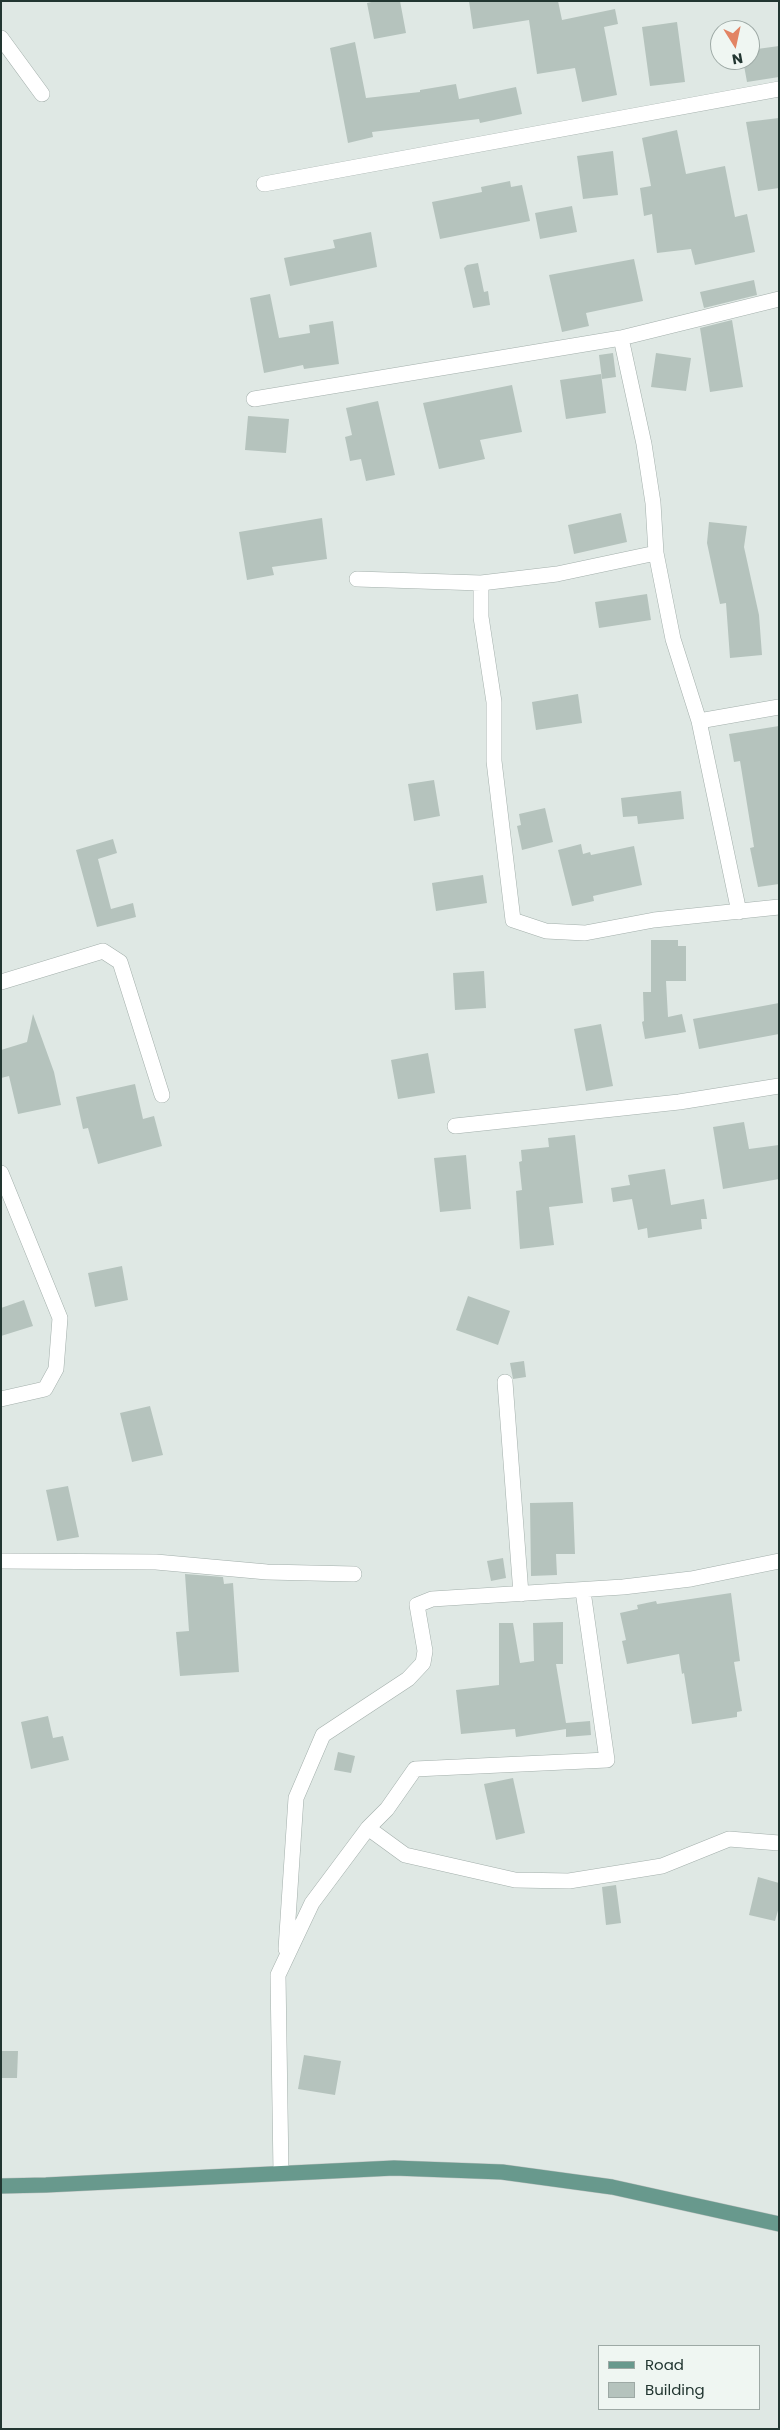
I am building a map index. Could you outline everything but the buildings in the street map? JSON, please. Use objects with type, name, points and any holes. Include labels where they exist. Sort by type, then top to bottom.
[{"type":"main road","points":[[1,2186],[394,2168],[502,2172],[612,2187],[779,2224]]},
{"type":"street","points":[[1,38],[42,94]]},
{"type":"street","points":[[264,184],[779,89]]},
{"type":"street","points":[[254,399],[621,338],[779,299]]},
{"type":"street","points":[[621,338],[645,453],[653,503],[656,553],[673,639],[699,721],[740,912]]},
{"type":"street","points":[[357,580],[481,583],[557,574],[656,553]]},
{"type":"street","points":[[481,583],[481,616],[494,702],[494,761],[513,920],[546,931],[585,933],[654,920],[779,907]]},
{"type":"street","points":[[699,721],[779,707]]},
{"type":"street","points":[[1,982],[102,951],[120,962],[162,1096]]},
{"type":"street","points":[[455,1126],[679,1102],[779,1086]]},
{"type":"street","points":[[1,1173],[60,1318],[56,1369],[45,1389],[1,1399]]},
{"type":"street","points":[[505,1382],[521,1594]]},
{"type":"street","points":[[1,1561],[156,1562],[267,1572],[354,1574]]},
{"type":"street","points":[[286,1958],[296,1798],[323,1735],[408,1679],[423,1663],[425,1651],[417,1605],[432,1599],[583,1591],[691,1579],[779,1561]]},
{"type":"street","points":[[281,2174],[278,1975],[312,1903],[368,1828],[387,1809],[416,1769],[607,1760],[583,1591]]},
{"type":"street","points":[[368,1828],[405,1855],[514,1880],[569,1881],[662,1866],[729,1839],[779,1843]]}]
